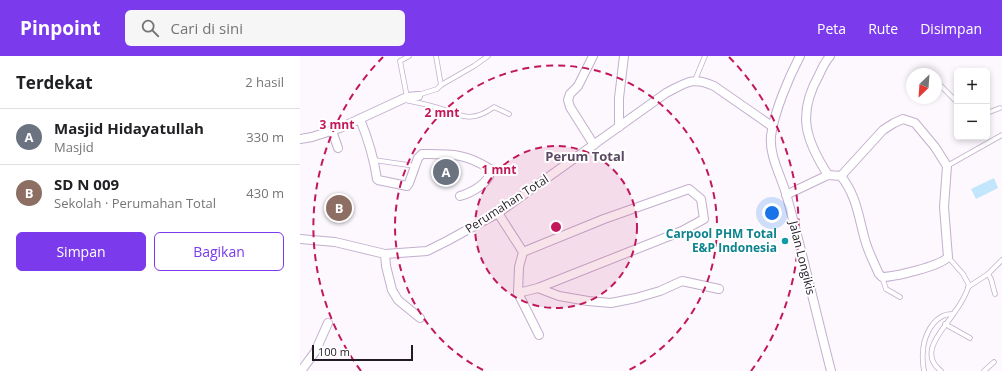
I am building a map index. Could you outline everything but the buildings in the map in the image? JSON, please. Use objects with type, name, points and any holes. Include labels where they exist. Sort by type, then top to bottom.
[{"type":"street","points":[[593,56],[578,86],[570,94],[568,100],[570,107],[594,145]]},
{"type":"street","points":[[619,127],[619,98],[624,56]]},
{"type":"street","name":"Jalan Longikis","points":[[800,56],[782,96],[771,136],[775,165],[786,195],[831,371]]},
{"type":"street","points":[[828,175],[818,160],[812,145],[805,117],[807,102],[814,82],[830,56]]},
{"type":"street","points":[[695,80],[714,86],[773,127]]},
{"type":"street","name":"Perumahan Total","points":[[300,239],[335,242],[385,254],[427,251],[498,213],[666,93],[695,80]]},
{"type":"street","points":[[300,139],[312,138],[332,131],[405,98],[418,96]]},
{"type":"street","points":[[360,119],[368,136],[378,180],[405,186],[409,184],[418,158],[422,154],[452,154],[463,156],[490,169],[489,177],[484,182],[470,193],[460,196]]},
{"type":"street","points":[[903,119],[915,123],[928,138],[947,166],[944,207],[948,257],[938,263],[913,271],[882,277],[879,274],[865,240],[857,205],[841,176],[883,130],[903,119]]},
{"type":"street","points":[[332,131],[338,148]]},
{"type":"street","points":[[786,195],[828,175],[841,176]]},
{"type":"street","points":[[518,293],[538,288],[682,231],[704,219],[701,199],[689,189],[604,219],[523,252]]},
{"type":"street","points":[[498,213],[523,252],[519,267],[518,293],[539,334]]},
{"type":"street","points":[[385,254],[392,290],[398,300],[420,318]]},
{"type":"street","points":[[538,288],[559,296],[588,302],[611,303],[660,291],[682,281],[719,289]]},
{"type":"street","points":[[301,371],[315,352],[328,323]]},
{"type":"lane","points":[[409,56],[400,61],[405,98],[436,107],[459,116],[473,117],[494,107],[509,114]]},
{"type":"lane","points":[[436,56],[441,85]]},
{"type":"lane","points":[[418,96],[437,89],[488,56]]},
{"type":"lane","points":[[695,80],[705,56]]},
{"type":"lane","points":[[942,87],[954,99]]},
{"type":"lane","points":[[990,112],[1001,108]]},
{"type":"lane","points":[[947,166],[1002,135]]},
{"type":"lane","points":[[374,160],[415,166]]},
{"type":"lane","points":[[948,257],[968,283],[968,288]]},
{"type":"lane","points":[[941,371],[938,369],[933,359],[932,352],[936,338],[954,314],[968,288],[988,274],[1002,260]]},
{"type":"lane","points":[[988,274],[995,294]]},
{"type":"lane","points":[[882,277],[886,289],[900,297]]},
{"type":"lane","points":[[924,371],[922,354],[923,344],[927,334],[939,318],[954,314]]},
{"type":"lane","points":[[945,324],[970,338]]},
{"type":"lane","points":[[984,371],[994,362]]},
{"type":"water","points":[[994,178],[998,188],[976,199],[971,189]]},
{"type":"place","name":"Masjid Hidayatullah","points":[[446,172]]},
{"type":"place","name":"SD N 009","points":[[339,208]]},
{"type":"place","name":"Carpool PHM Total E&P Indonesia","points":[[785,241]]},
{"type":"district","name":"Perum Total","points":[[585,156]]}]
